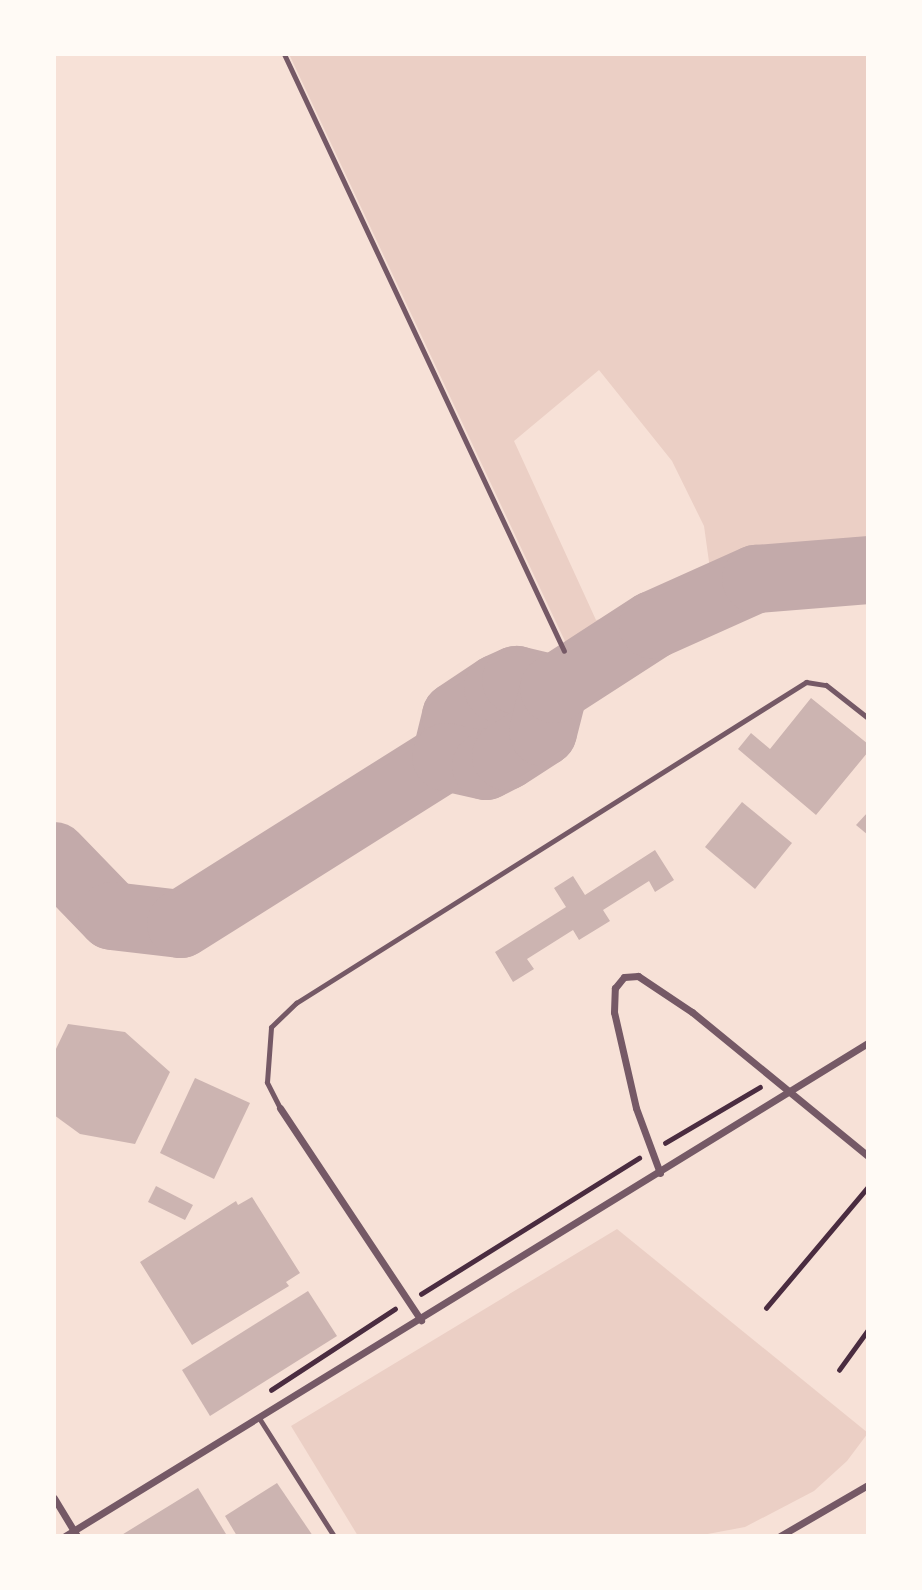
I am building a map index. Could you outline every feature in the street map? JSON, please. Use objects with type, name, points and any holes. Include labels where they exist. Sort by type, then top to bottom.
[{"type":"street","points":[[660,1173],[636,1108],[614,1012],[615,988],[624,977],[638,976],[692,1012],[868,1156]]},
{"type":"street","points":[[65,1536],[75,1533],[868,1043]]},
{"type":"street","points":[[280,1108],[421,1320]]},
{"type":"street","points":[[780,1536],[792,1534],[868,1485]]},
{"type":"street","points":[[54,1498],[75,1533]]},
{"type":"lane","points":[[284,54],[564,651]]},
{"type":"lane","points":[[280,1108],[267,1082],[271,1027],[296,1003],[806,682],[826,685],[868,718]]},
{"type":"lane","points":[[259,1418],[334,1536]]},
{"type":"path","points":[[766,1308],[868,1187]]},
{"type":"path","points":[[839,1370],[868,1331]]},
{"type":"shaded area","points":[[289,54],[868,54],[868,543],[794,551],[690,591],[686,585],[710,569],[704,526],[672,461],[599,370],[514,441],[596,620],[629,614],[634,620],[571,654]]},
{"type":"shaded area","points":[[617,1229],[868,1433],[847,1461],[814,1491],[745,1527],[697,1536],[358,1536],[291,1426]]},
{"type":"building","points":[[811,698],[868,744],[868,752],[816,815],[738,749],[751,733],[770,749]]},
{"type":"building","points":[[742,802],[792,843],[755,889],[705,847]]},
{"type":"building","points":[[868,812],[868,835],[856,825]]},
{"type":"building","points":[[655,850],[674,880],[655,892],[649,881],[603,910],[610,921],[579,940],[573,930],[527,959],[534,969],[513,982],[495,952],[566,907],[554,888],[573,876],[585,895]]},
{"type":"building","points":[[68,1024],[125,1032],[170,1072],[135,1144],[80,1134],[54,1115],[54,1053]]},
{"type":"building","points":[[195,1078],[250,1103],[214,1179],[160,1153]]},
{"type":"building","points":[[156,1186],[193,1205],[185,1220],[148,1202]]},
{"type":"building","points":[[252,1197],[300,1273],[286,1282],[289,1286],[192,1345],[140,1262],[236,1201],[238,1205]]},
{"type":"building","points":[[308,1291],[337,1336],[210,1416],[182,1370]]},
{"type":"building","points":[[277,1483],[313,1536],[237,1536],[225,1516]]},
{"type":"building","points":[[198,1488],[226,1534],[120,1536]]},
{"type":"taxiway","points":[[54,856],[112,916],[181,924],[446,757],[486,766],[506,756],[543,732],[554,689],[653,625],[756,579],[868,570]]},
{"type":"taxiway","points":[[446,757],[456,716],[498,688],[516,680],[554,689]]}]
